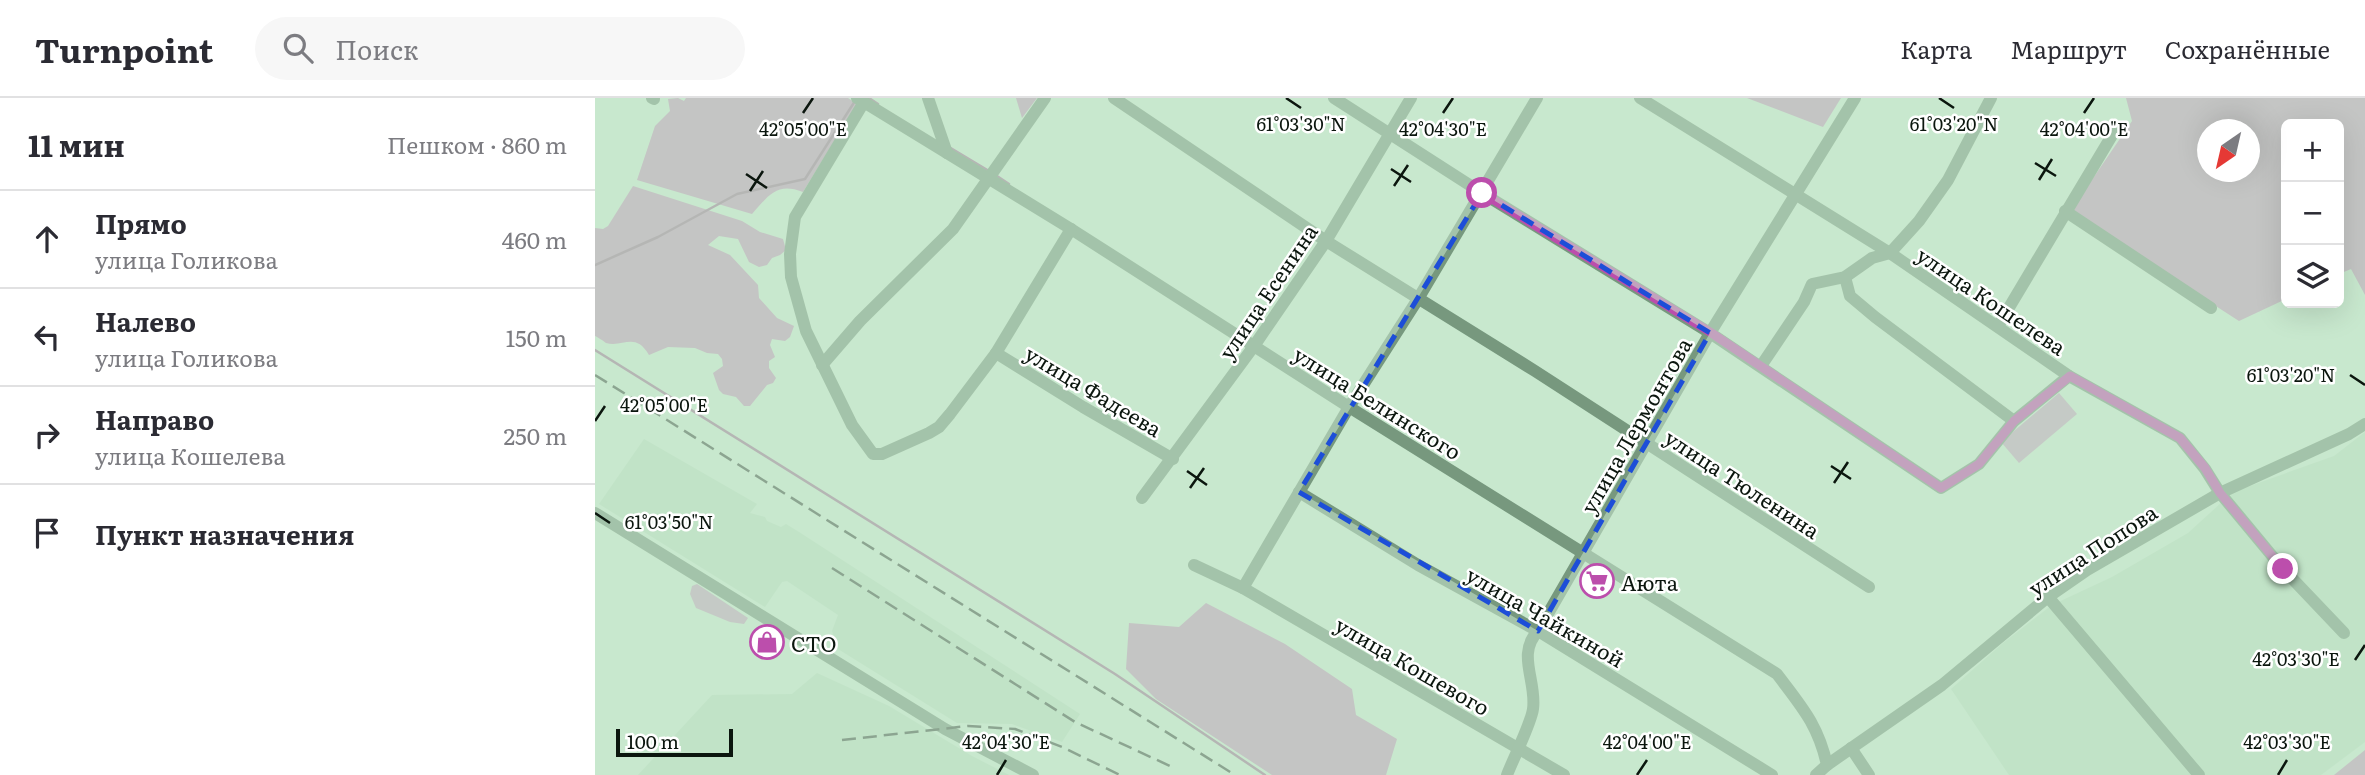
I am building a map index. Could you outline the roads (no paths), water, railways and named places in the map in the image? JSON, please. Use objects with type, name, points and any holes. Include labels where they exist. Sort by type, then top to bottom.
[{"type":"street","points":[[928,98],[947,153]]},
{"type":"street","points":[[823,365],[860,321],[953,229],[1045,98]]},
{"type":"street","name":"улица Тюленина","points":[[1114,98],[1326,241],[1869,587]]},
{"type":"street","points":[[1334,98],[1482,193],[1710,332],[1941,488],[1979,464],[2014,421],[2070,376]]},
{"type":"street","name":"улица Есенина","points":[[1142,498],[1254,346],[1326,241],[1412,98]]},
{"type":"street","points":[[1243,588],[1349,407],[1418,299],[1537,98]]},
{"type":"street","name":"улица Кошелева","points":[[1640,98],[1889,253],[2070,376],[2180,438],[2205,468],[2220,493],[2283,569],[2344,634]]},
{"type":"street","name":"улица Лермонтова","points":[[1507,775],[1533,710],[1527,657],[1530,640],[1585,553],[1710,332],[1855,98]]},
{"type":"street","points":[[1761,366],[1804,302],[1812,285],[1845,277],[1872,258],[1889,253],[1919,221],[1948,180],[1991,98]]},
{"type":"street","points":[[860,100],[795,217],[791,277],[806,331],[852,425],[873,454],[882,454],[939,427],[996,353],[1071,229]]},
{"type":"street","name":"улица Белинского","points":[[860,100],[1071,229],[1349,407],[1777,674],[1812,722],[1821,741],[1826,765]]},
{"type":"street","points":[[1998,326],[2117,127]]},
{"type":"street","points":[[2065,211],[2211,308]]},
{"type":"street","points":[[1845,277],[1850,296],[2014,421]]},
{"type":"street","name":"улица Фадеева","points":[[996,353],[1173,459]]},
{"type":"street","name":"улица Попова","points":[[1826,765],[1943,685],[2048,597],[2087,570],[2220,493],[2349,434],[2365,424]]},
{"type":"street","name":"улица Чайкиной","points":[[1299,492],[1418,565],[1538,631],[1773,775]]},
{"type":"street","points":[[597,518],[944,729],[1033,775]]},
{"type":"street","name":"улица Кошевого","points":[[1194,565],[1243,588],[1564,775]]},
{"type":"street","points":[[2048,597],[2199,775]]},
{"type":"street","points":[[1851,748],[1869,775]]},
{"type":"street","points":[[1815,775],[1826,765]]},
{"type":"waterway","points":[[869,98],[878,104]]},
{"type":"waterway","points":[[595,265],[658,237],[737,194],[805,179],[855,101]]},
{"type":"waterway","points":[[949,147],[989,171]]},
{"type":"waterway","points":[[997,176],[1009,184]]},
{"type":"waterway","points":[[595,350],[1115,674],[1265,775]]},
{"type":"railway","points":[[595,375],[1235,775]]},
{"type":"railway","points":[[832,568],[1075,722],[1170,766]]},
{"type":"railway","points":[[842,740],[968,726],[1015,729],[1062,747],[1120,775]]},
{"type":"place","name":"Аюта","points":[[1597,581]]},
{"type":"place","name":"СТО","points":[[767,642]]}]
